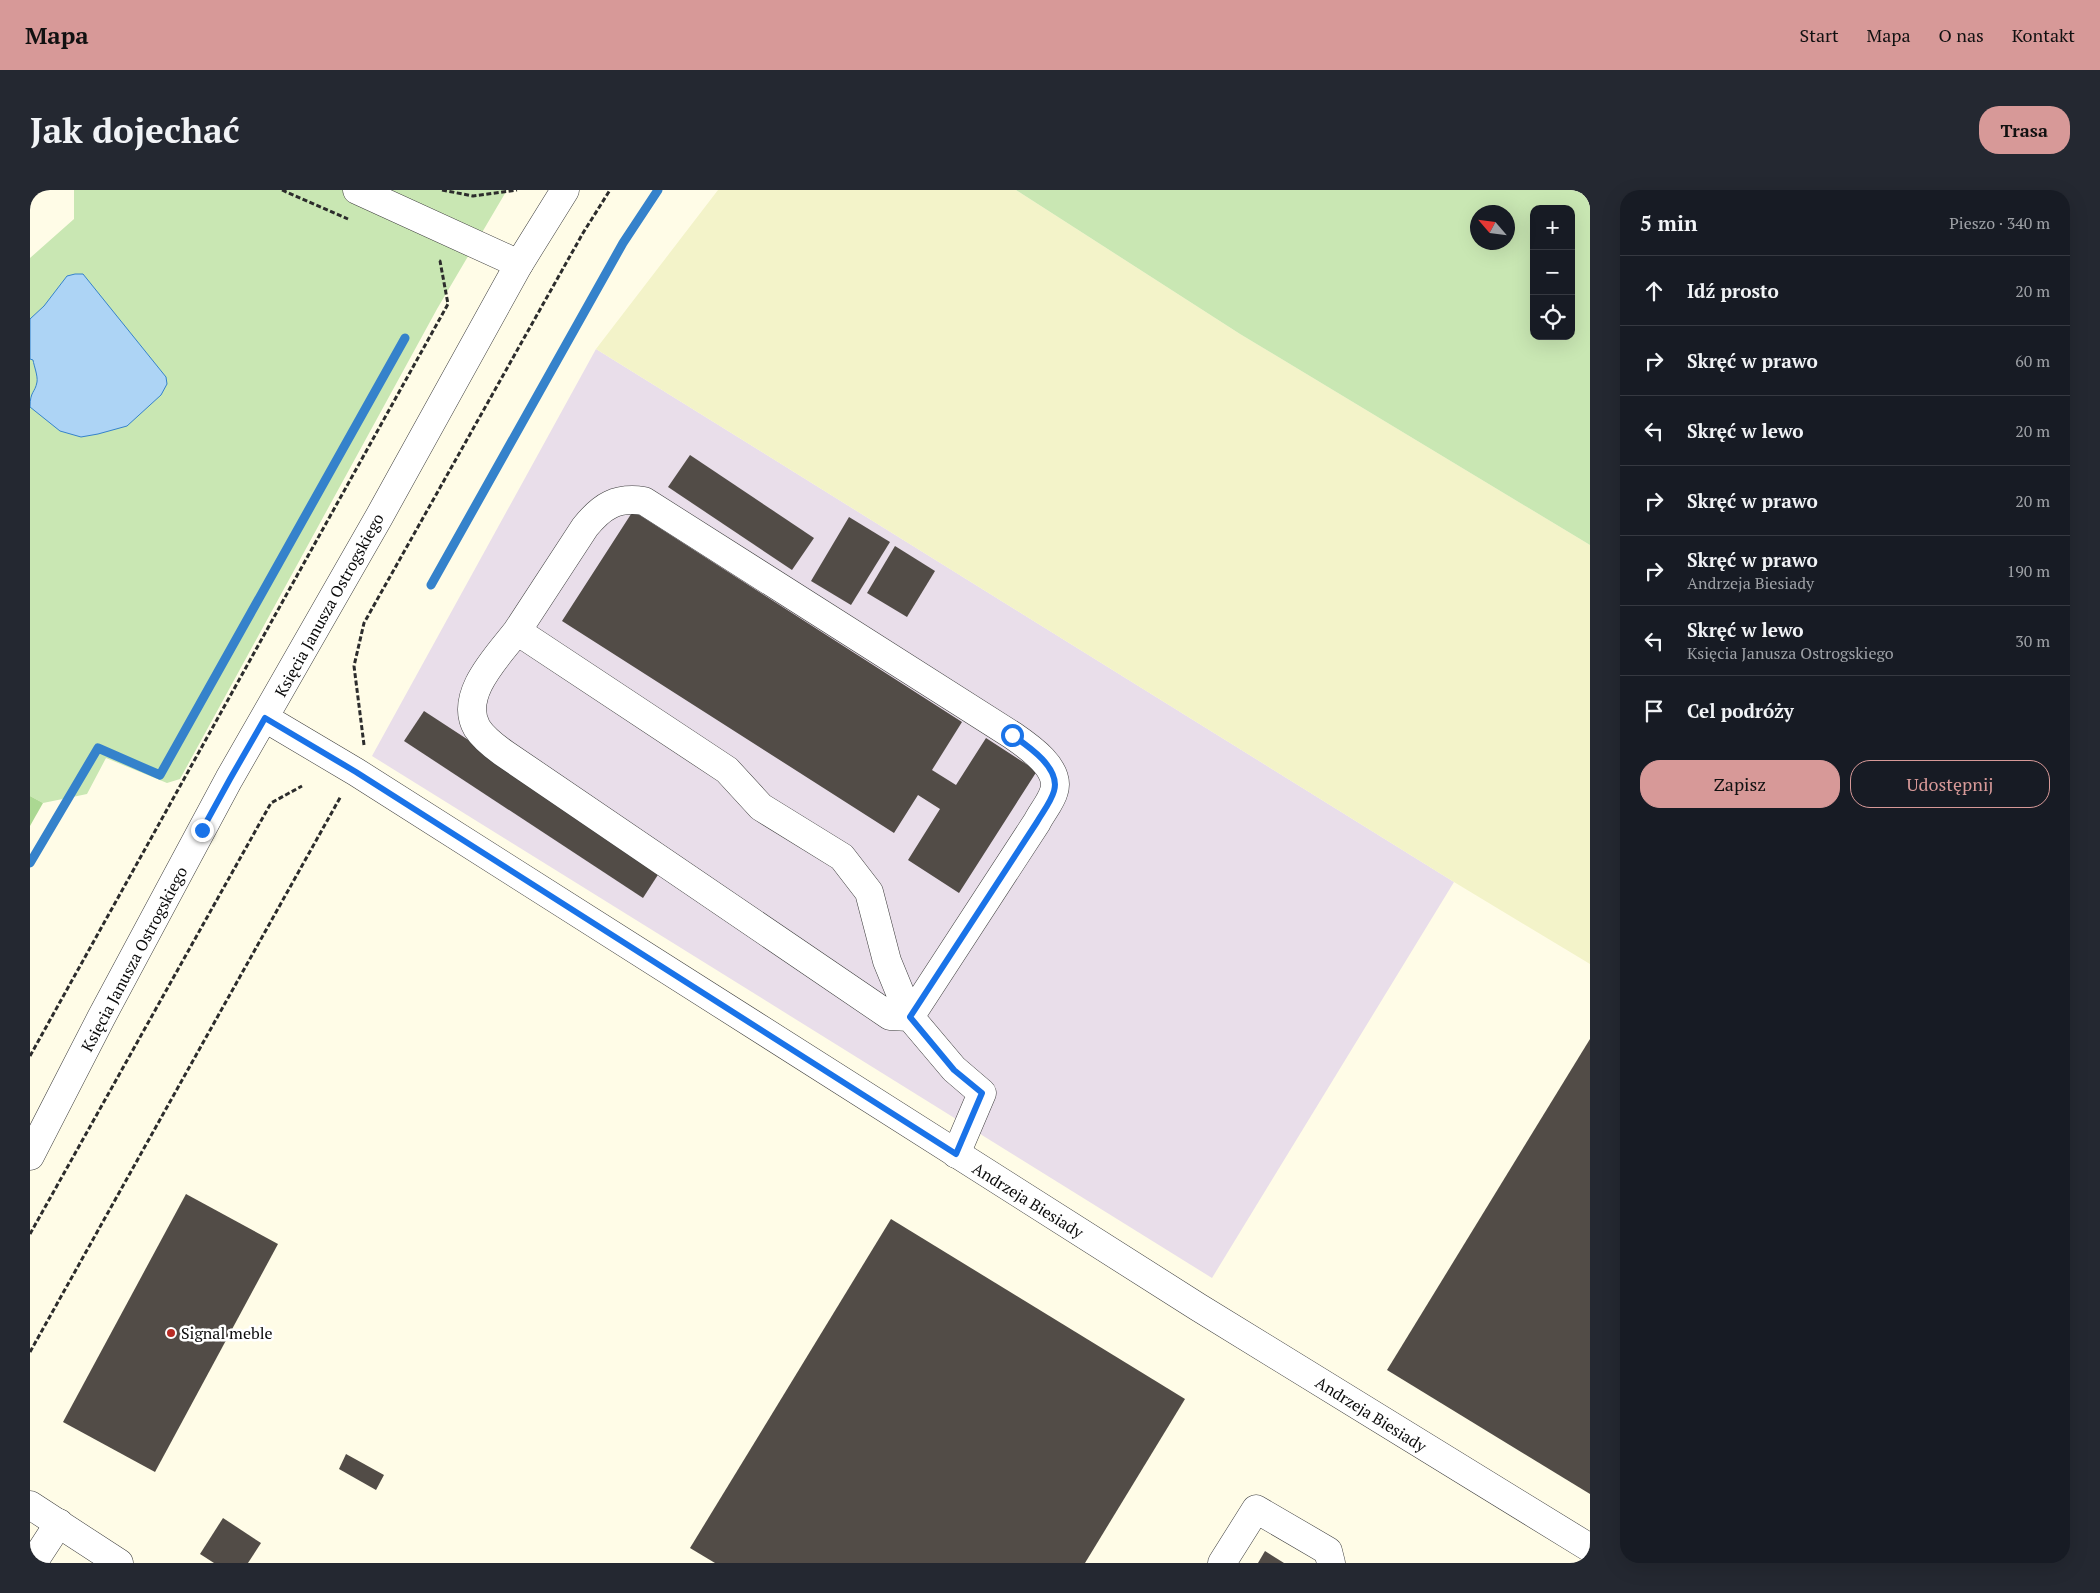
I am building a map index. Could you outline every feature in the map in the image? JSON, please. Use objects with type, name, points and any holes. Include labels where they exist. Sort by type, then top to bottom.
[{"type":"street","points":[[357,190],[518,264]]},
{"type":"street","name":"Księcia Janusza Ostrogskiego","points":[[30,1156],[101,1018],[230,779],[375,526],[518,264],[565,190]]},
{"type":"street","points":[[629,499],[644,501],[1031,748],[1052,772],[1055,790],[1037,822],[910,1017],[890,1016],[488,742],[476,727],[471,707],[480,679],[518,631],[585,527],[596,514],[616,501],[629,499]]},
{"type":"street","points":[[518,631],[728,770],[761,807],[842,858],[869,892],[887,962],[910,1017],[954,1070],[982,1093],[956,1154]]},
{"type":"street","name":"Andrzeja Biesiady","points":[[265,718],[365,778],[1206,1312],[1590,1548]]},
{"type":"street","points":[[30,1506],[119,1563]]},
{"type":"street","points":[[1222,1563],[1256,1509],[1328,1551],[1331,1563]]},
{"type":"street","points":[[33,1563],[59,1523]]},
{"type":"path","points":[[442,190],[473,196],[517,190]]},
{"type":"path","points":[[364,749],[354,666],[364,623],[583,233],[610,190]]},
{"type":"path","points":[[30,1056],[448,304],[440,261]]},
{"type":"path","points":[[30,1234],[271,803],[302,786]]},
{"type":"path","points":[[30,1352],[336,803]]},
{"type":"shaded area","points":[[596,349],[1454,882],[1212,1278],[372,756]]},
{"type":"green space","points":[[74,190],[507,190],[437,309],[180,779],[167,783],[106,758],[87,794],[43,803],[30,796],[30,258],[74,219]]},
{"type":"green space","points":[[718,190],[1016,190],[1240,334],[1590,545],[1590,964],[1454,882],[596,349]]},
{"type":"green space","points":[[1016,190],[1590,190],[1590,545],[1240,334]]},
{"type":"green space","points":[[30,796],[43,803],[30,826]]},
{"type":"water","points":[[83,274],[166,377],[167,384],[161,395],[127,426],[81,437],[60,431],[30,407],[37,380],[33,360],[30,359],[30,319],[44,306],[67,276]]},
{"type":"building","points":[[690,455],[814,538],[792,570],[668,487]]},
{"type":"building","points":[[633,511],[962,722],[932,770],[956,785],[986,738],[1037,771],[959,893],[908,860],[940,809],[918,795],[894,833],[562,621]]},
{"type":"building","points":[[849,517],[890,542],[851,605],[811,581]]},
{"type":"building","points":[[895,546],[935,571],[907,617],[867,593]]},
{"type":"building","points":[[424,711],[663,867],[643,898],[404,741]]},
{"type":"building","points":[[1590,1039],[1590,1494],[1387,1370]]},
{"type":"building","name":"Signal meble","points":[[186,1194],[278,1244],[155,1472],[63,1422]]},
{"type":"building","points":[[891,1219],[1185,1399],[1085,1563],[715,1563],[690,1548]]},
{"type":"building","points":[[346,1454],[384,1475],[376,1490],[339,1469]]},
{"type":"building","points":[[223,1518],[261,1543],[248,1563],[214,1563],[200,1554]]},
{"type":"building","points":[[1265,1551],[1284,1563],[1258,1563]]},
{"type":"waterway","points":[[431,585],[623,243],[658,190]]},
{"type":"waterway","points":[[30,863],[98,748],[160,775],[405,338]]},
{"type":"place","name":"Signal meble","points":[[171,1333]]},
{"type":"route","points":[[202,830],[265,718],[356,772],[956,1154],[982,1093],[954,1070],[910,1017],[1037,822],[1055,790],[1052,772],[1031,748],[1012,735]]}]
